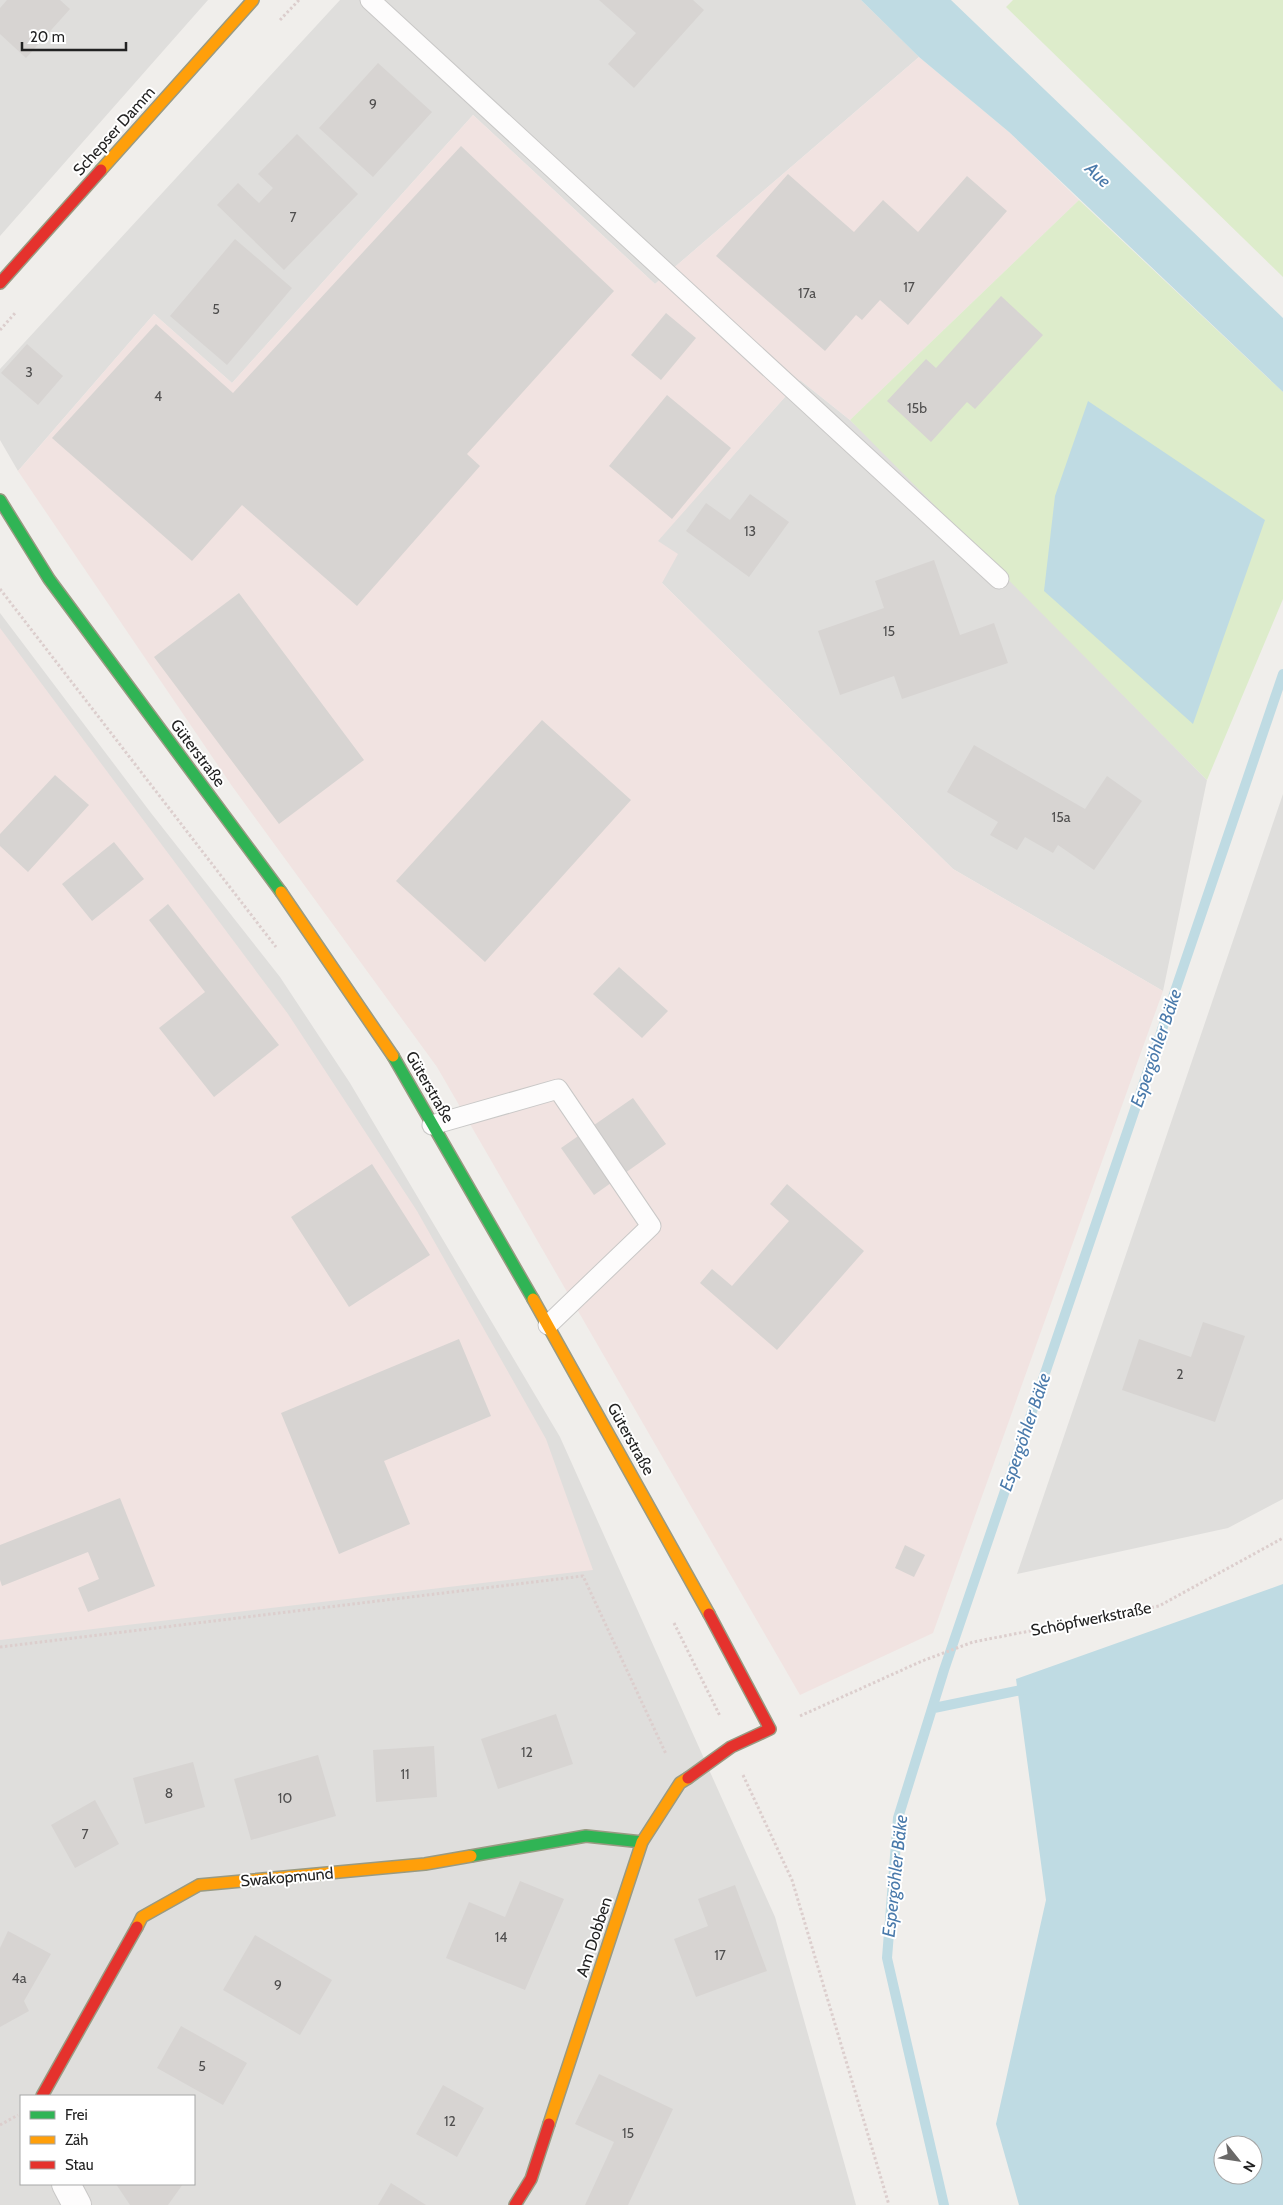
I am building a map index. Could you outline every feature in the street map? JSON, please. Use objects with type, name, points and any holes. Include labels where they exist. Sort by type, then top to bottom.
[{"type":"street","name":"Schepser Damm","points":[[0,284],[253,0]]},
{"type":"street","name":"Güterstraße","points":[[0,500],[50,579],[276,885],[392,1054],[548,1325],[737,1665],[770,1729]]},
{"type":"street","name":"Am Dobben","points":[[515,2205],[531,2179],[642,1842],[680,1783],[731,1746],[770,1729]]},
{"type":"street","name":"Swakopmund","points":[[43,2095],[142,1917],[199,1885],[425,1864],[586,1836],[642,1842]]},
{"type":"street","points":[[67,2185],[77,2205]]},
{"type":"lane","points":[[370,0],[999,579]]},
{"type":"lane","points":[[432,1125],[558,1088],[650,1226],[548,1325]]},
{"type":"path","points":[[0,589],[281,953]]},
{"type":"path","name":"Schöpfwerkstraße","points":[[770,1729],[922,1661],[973,1642],[1159,1606],[1283,1538]]},
{"type":"path","points":[[0,1647],[583,1576],[680,1783]]},
{"type":"path","points":[[673,1621],[714,1701],[731,1746],[792,1880],[889,2205]]},
{"type":"path","points":[[0,2125],[20,2115]]},
{"type":"shaded area","points":[[0,0],[208,0],[0,236]]},
{"type":"shaded area","points":[[340,0],[861,0],[919,57],[655,284],[473,115],[232,383],[154,314],[18,471],[0,440],[0,369]]},
{"type":"shaded area","points":[[919,57],[1009,132],[1079,200],[850,420],[800,380],[658,541],[678,554],[662,583],[953,869],[1163,991],[933,1633],[800,1695],[437,1067],[232,786],[18,471],[154,314],[232,383],[473,115],[655,284]]},
{"type":"shaded area","points":[[800,380],[850,420],[886,454],[1207,780],[1163,991],[953,869],[662,583],[657,541]]},
{"type":"shaded area","points":[[0,613],[151,813],[280,977],[350,1083],[560,1437],[775,1917],[856,2205],[0,2205]]},
{"type":"shaded area","points":[[0,628],[288,1014],[417,1211],[546,1439],[593,1570],[0,1640]]},
{"type":"shaded area","points":[[1283,794],[1283,1499],[1228,1528],[1017,1574]]},
{"type":"green space","points":[[1013,0],[1283,0],[1283,277],[1006,7]]},
{"type":"green space","points":[[1079,200],[1283,392],[1283,599],[1207,780],[850,420]]},
{"type":"water","name":"Aue","points":[[861,0],[951,0],[1283,318],[1283,392],[1009,132],[919,57]]},
{"type":"water","points":[[1088,401],[1265,520],[1193,724],[1044,591],[1055,496]]},
{"type":"water","points":[[1283,1584],[1283,2205],[1019,2205],[996,2124],[1046,1900],[1016,1679]]},
{"type":"building","points":[[7,0],[60,0],[70,9],[26,58],[0,34],[0,8]]},
{"type":"building","points":[[599,0],[693,0],[704,10],[634,88],[608,64],[636,33]]},
{"type":"building","points":[[378,63],[432,112],[373,177],[319,128]]},
{"type":"building","points":[[297,134],[358,194],[284,270],[217,205],[238,183],[259,203],[273,188],[258,174]]},
{"type":"building","points":[[461,146],[614,291],[467,454],[480,466],[357,606],[242,505],[192,561],[52,438],[156,324],[233,393]]},
{"type":"building","points":[[788,174],[854,232],[883,200],[918,232],[967,176],[1007,211],[908,325],[880,300],[862,320],[856,315],[825,351],[716,256]]},
{"type":"building","points":[[235,239],[292,288],[227,365],[170,316]]},
{"type":"building","points":[[1001,296],[1043,335],[975,409],[967,402],[931,442],[887,401],[926,359],[936,368]]},
{"type":"building","points":[[666,313],[696,338],[661,380],[631,355]]},
{"type":"building","points":[[27,344],[63,376],[38,405],[1,373]]},
{"type":"building","points":[[667,395],[731,448],[672,519],[609,466]]},
{"type":"building","points":[[750,494],[789,522],[749,577],[686,531],[706,503],[730,520]]},
{"type":"building","points":[[934,560],[960,635],[994,623],[1008,663],[902,699],[894,676],[840,695],[818,631],[884,608],[875,581]]},
{"type":"building","points":[[239,593],[364,760],[279,824],[154,657]]},
{"type":"building","points":[[542,720],[631,800],[485,962],[396,881]]},
{"type":"building","points":[[974,745],[1085,809],[1107,776],[1142,801],[1094,870],[1058,845],[1053,853],[1025,837],[1017,850],[990,835],[998,822],[947,792]]},
{"type":"building","points":[[55,775],[89,805],[28,872],[0,846],[0,834]]},
{"type":"building","points":[[114,842],[144,879],[92,921],[62,884]]},
{"type":"building","points":[[168,904],[279,1045],[214,1097],[159,1028],[205,992],[149,920]]},
{"type":"building","points":[[619,967],[668,1011],[642,1038],[593,994]]},
{"type":"building","points":[[633,1098],[666,1144],[594,1195],[561,1148]]},
{"type":"building","points":[[372,1164],[430,1255],[349,1307],[291,1217]]},
{"type":"building","points":[[787,1184],[864,1251],[777,1350],[700,1283],[712,1269],[732,1286],[789,1221],[770,1204]]},
{"type":"building","points":[[1203,1322],[1245,1336],[1215,1422],[1122,1390],[1139,1339],[1191,1357]]},
{"type":"building","points":[[459,1339],[491,1416],[384,1461],[410,1524],[339,1554],[281,1413]]},
{"type":"building","points":[[120,1498],[155,1586],[88,1612],[78,1588],[99,1579],[88,1552],[2,1586],[0,1580],[0,1545]]},
{"type":"building","points":[[905,1545],[925,1555],[914,1577],[895,1568]]},
{"type":"building","points":[[556,1714],[573,1764],[498,1789],[481,1739]]},
{"type":"building","points":[[434,1746],[437,1797],[376,1802],[373,1750]]},
{"type":"building","points":[[318,1755],[336,1816],[251,1840],[234,1779]]},
{"type":"building","points":[[193,1762],[205,1807],[145,1824],[133,1778]]},
{"type":"building","points":[[95,1800],[119,1844],[75,1868],[51,1825]]},
{"type":"building","points":[[520,1881],[564,1899],[525,1990],[446,1958],[469,1902],[505,1917]]},
{"type":"building","points":[[735,1885],[767,1971],[696,1997],[674,1939],[708,1926],[698,1899]]},
{"type":"building","points":[[8,1931],[51,1954],[24,2001],[29,2011],[0,2027],[0,1948]]},
{"type":"building","points":[[255,1935],[332,1980],[300,2035],[223,1990]]},
{"type":"building","points":[[181,2026],[247,2063],[223,2105],[157,2068]]},
{"type":"building","points":[[599,2074],[673,2109],[628,2205],[585,2205],[614,2142],[575,2124]]},
{"type":"building","points":[[443,2085],[484,2108],[457,2157],[416,2134]]},
{"type":"building","points":[[391,2183],[426,2205],[378,2205]]},
{"type":"building","points":[[117,2185],[182,2185],[168,2205],[130,2205]]},
{"type":"waterway","name":"Espergöhler Bäke","points":[[944,2205],[887,1958],[898,1818],[944,1670],[1283,674]]},
{"type":"waterway","points":[[934,1708],[1031,1688]]},
{"type":"traffic: fast","points":[[0,500],[49,579],[281,892]]},
{"type":"traffic: fast","points":[[393,1056],[533,1299]]},
{"type":"traffic: fast","points":[[471,1856],[586,1836],[642,1842]]},
{"type":"traffic: slow","points":[[101,170],[253,0]]},
{"type":"traffic: slow","points":[[281,892],[393,1056]]},
{"type":"traffic: slow","points":[[533,1299],[709,1614]]},
{"type":"traffic: slow","points":[[549,2124],[642,1842],[680,1783],[688,1778]]},
{"type":"traffic: slow","points":[[137,1927],[142,1917],[199,1885],[425,1864],[471,1856]]},
{"type":"traffic: jam","points":[[0,283],[101,170]]},
{"type":"traffic: jam","points":[[688,1778],[731,1747],[770,1729],[709,1614]]},
{"type":"traffic: jam","points":[[43,2095],[137,1927]]},
{"type":"traffic: jam","points":[[515,2205],[531,2179],[549,2124]]}]
